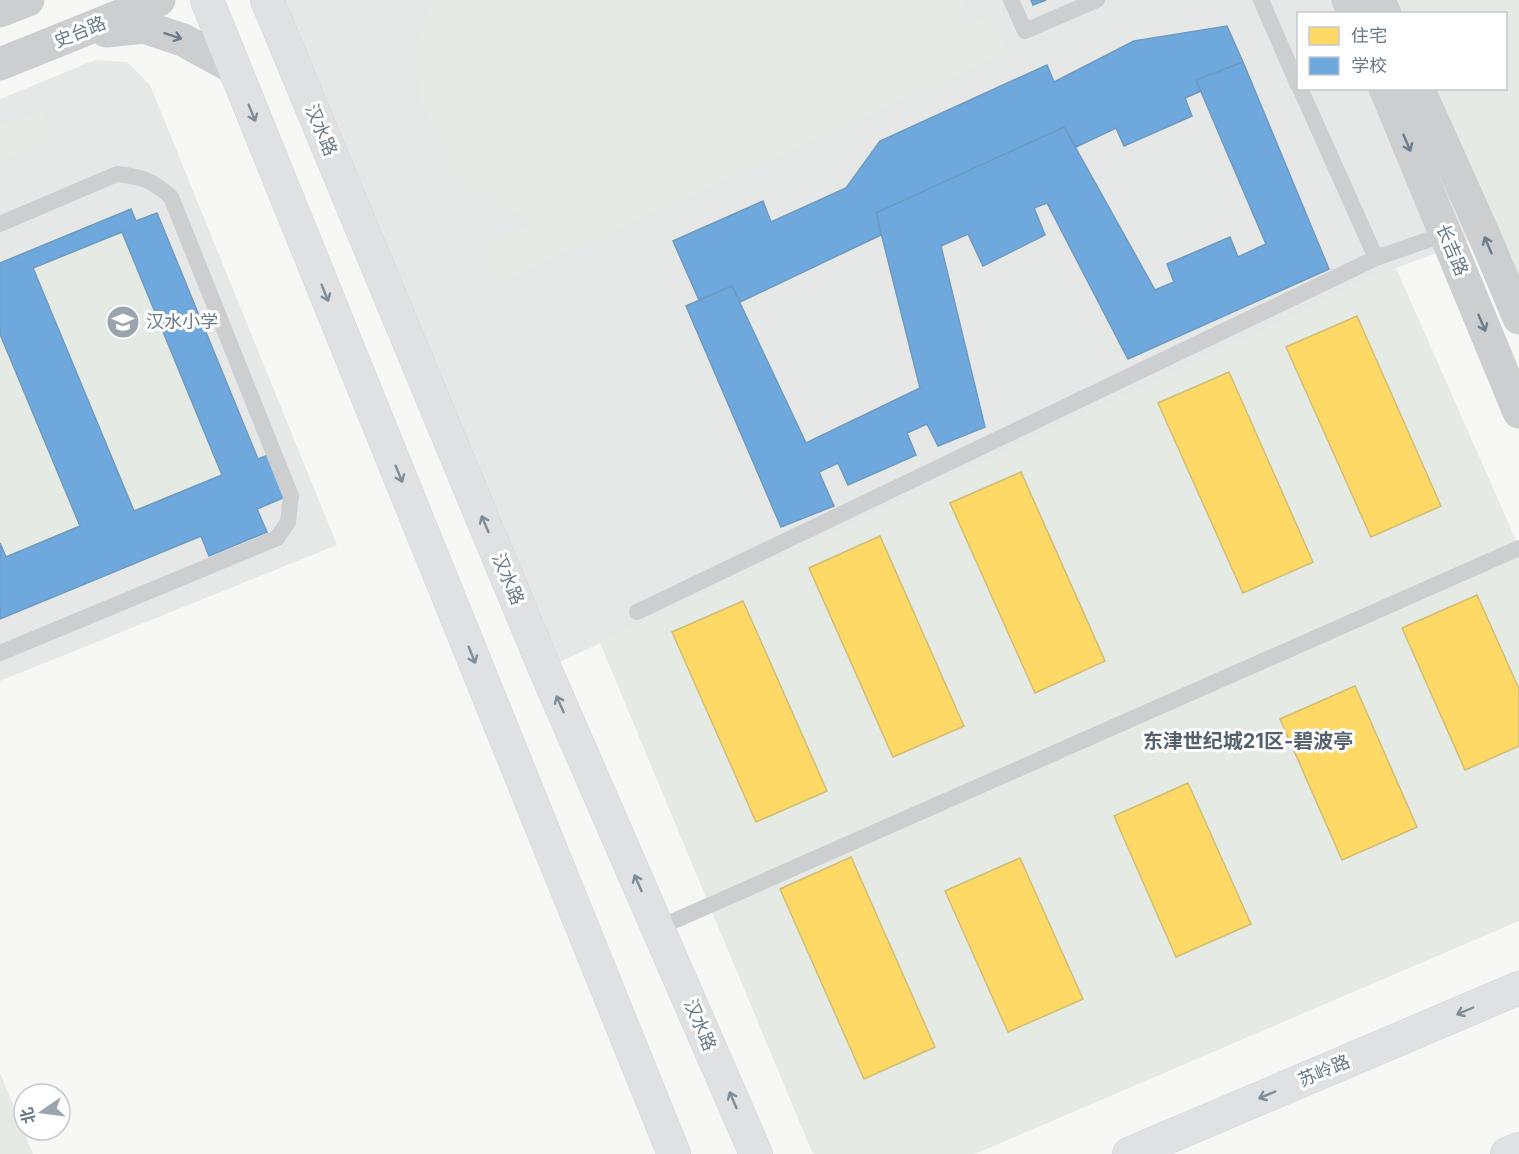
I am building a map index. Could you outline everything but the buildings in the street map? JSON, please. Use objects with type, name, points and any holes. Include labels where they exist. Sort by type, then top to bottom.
[{"type":"main road","points":[[207,0],[674,1154]]},
{"type":"main road","name":"汉水路","points":[[276,8],[545,669],[756,1154]]},
{"type":"main road","name":"苏岭路","points":[[1129,1154],[1519,988]]},
{"type":"main road","points":[[1507,1154],[1519,1149]]},
{"type":"street","points":[[0,11],[28,0]]},
{"type":"street","name":"史台路","points":[[0,64],[159,0]]},
{"type":"street","points":[[74,34],[144,27],[183,40],[234,68]]},
{"type":"street","name":"长吉路","points":[[1386,90],[1519,412]]},
{"type":"street","name":"长吉路","points":[[1419,90],[1519,318]]},
{"type":"lane","points":[[1011,0],[1025,32],[1096,0]]},
{"type":"lane","points":[[1261,0],[1297,82]]},
{"type":"lane","points":[[1300,90],[1376,258]]},
{"type":"lane","points":[[0,224],[117,174],[135,176],[154,182],[171,197],[291,496],[288,522],[277,538],[0,653]]},
{"type":"lane","points":[[637,612],[1376,258],[1445,234]]},
{"type":"lane","points":[[658,928],[1519,548]]},
{"type":"shaded area","points":[[267,0],[1379,0],[1385,12],[1297,12],[1297,90],[1418,90],[1484,235],[1396,268],[545,669]]},
{"type":"shaded area","points":[[431,0],[964,0],[957,29],[991,14],[1008,52],[500,282],[482,246],[538,220],[506,207],[476,185],[442,149],[419,96],[417,47]]},
{"type":"shaded area","points":[[1379,0],[1519,0],[1519,318],[1418,90],[1507,90],[1507,12],[1385,12]]},
{"type":"shaded area","name":"汉水小学","points":[[95,60],[127,62],[150,85],[337,545],[0,681],[0,99]]},
{"type":"shaded area","points":[[41,110],[53,139],[0,162],[0,127]]},
{"type":"shaded area","points":[[122,232],[222,475],[134,511],[33,268]]},
{"type":"shaded area","points":[[1396,268],[1519,547],[1519,921],[975,1154],[815,1154],[812,1152],[600,643]]},
{"type":"shaded area","points":[[0,334],[80,526],[6,557],[0,543]]},
{"type":"shaded area","points":[[0,1073],[12,1102],[12,1142],[28,1142],[33,1154],[0,1154]]},
{"type":"place","name":"汉水小学","points":[[123,322]]},
{"type":"district","name":"东津世纪城21区-碧波亭","points":[[1248,741]]}]
